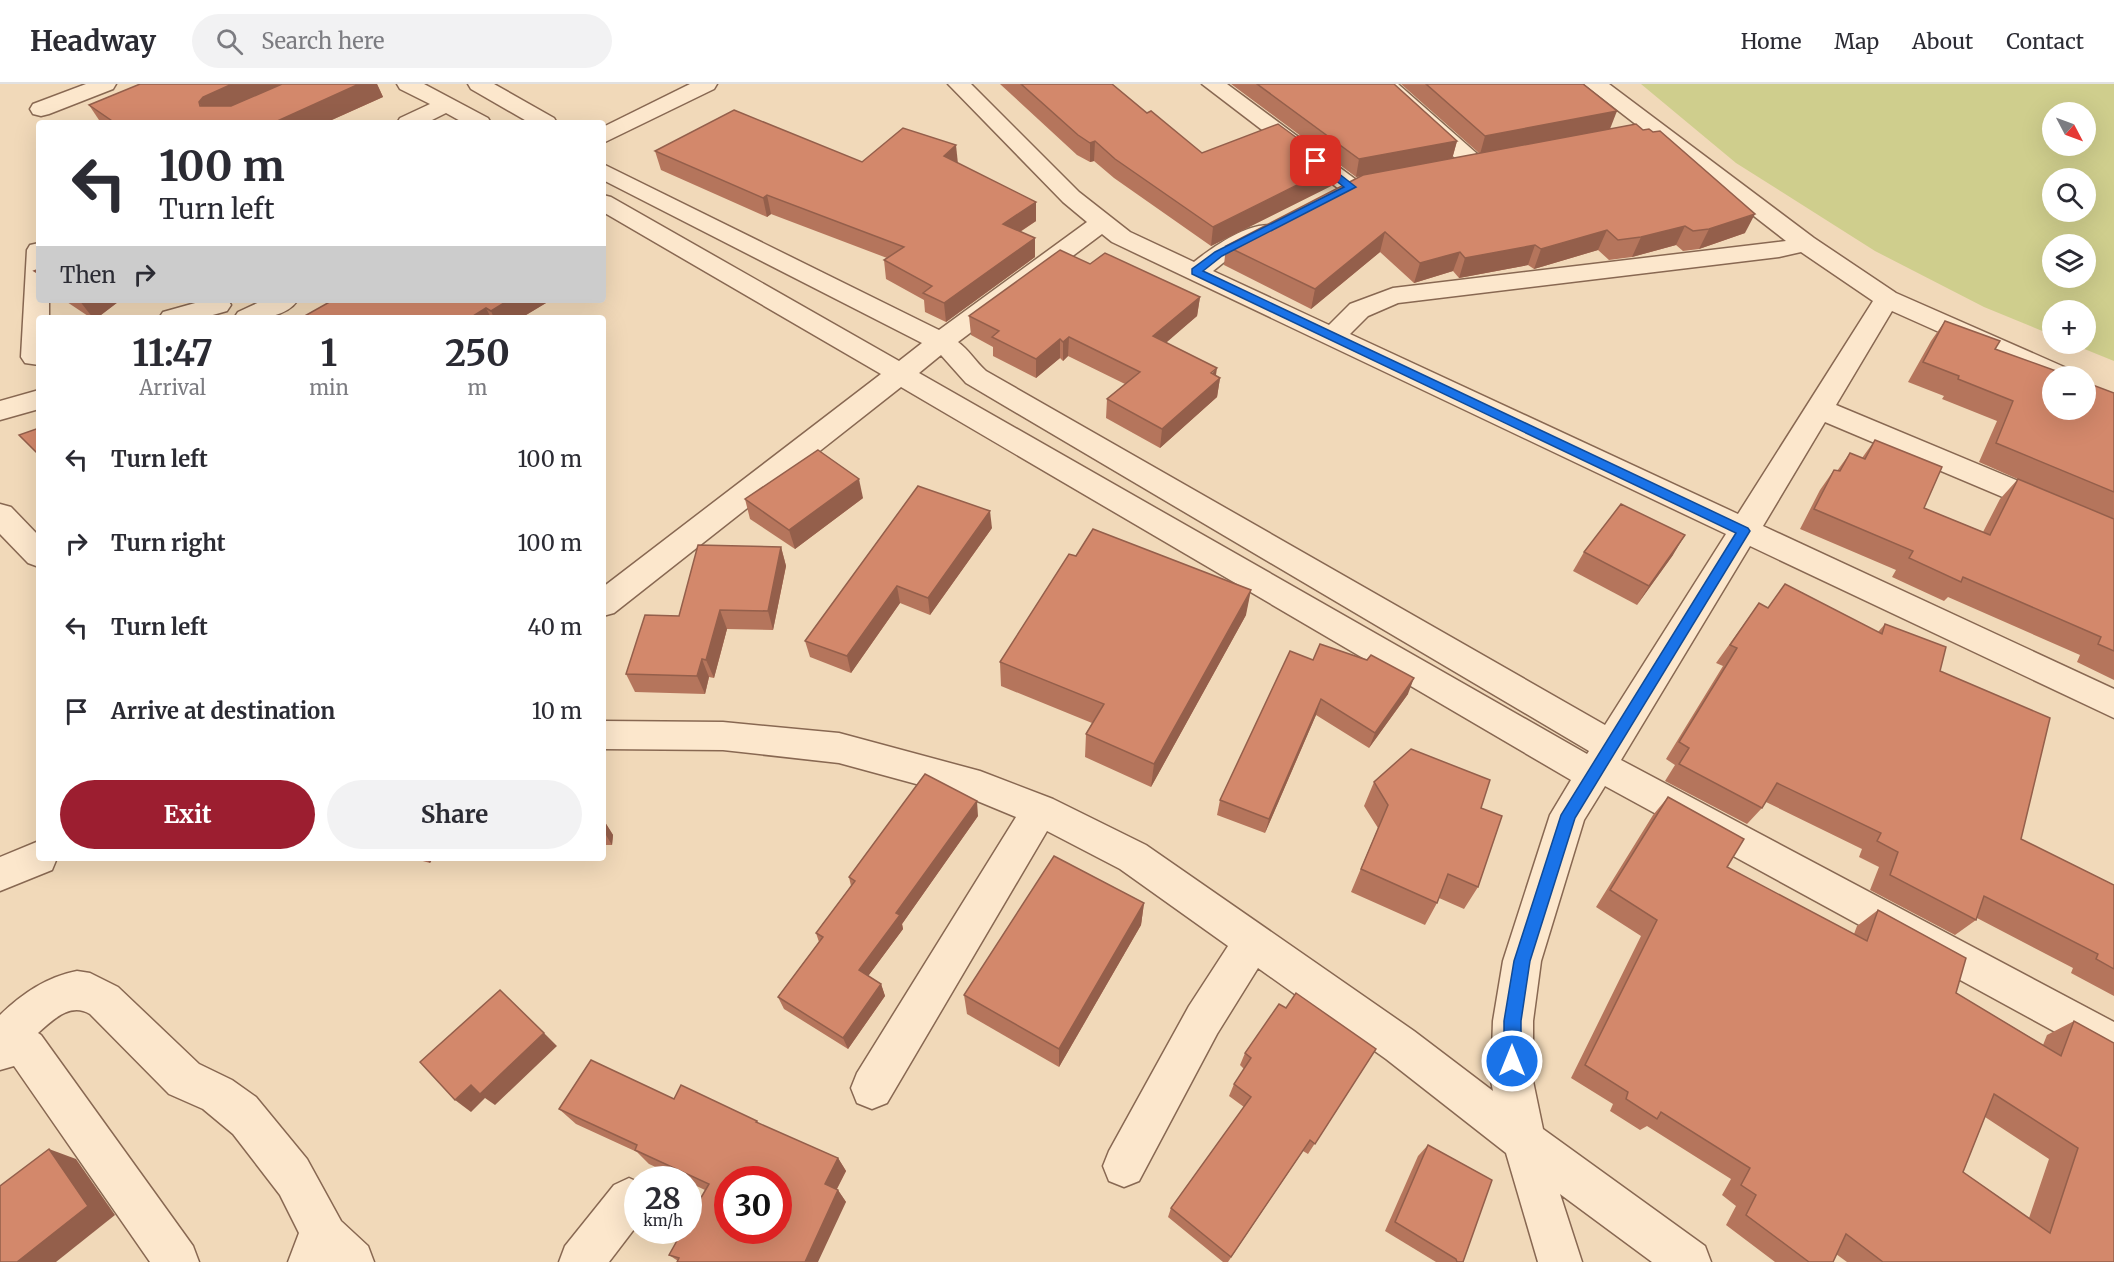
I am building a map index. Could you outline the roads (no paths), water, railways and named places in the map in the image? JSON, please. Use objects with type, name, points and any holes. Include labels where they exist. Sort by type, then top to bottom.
[{"type":"street","points":[[41,116],[43,84]]},
{"type":"street","points":[[41,116],[105,84]]},
{"type":"street","points":[[408,84],[474,120]]},
{"type":"street","points":[[479,84],[541,120]]},
{"type":"street","points":[[500,96],[525,84]]},
{"type":"street","points":[[606,134],[705,84]]},
{"type":"street","points":[[959,84],[1071,197],[1121,237],[2114,705]]},
{"type":"street","points":[[1213,84],[1352,189]]},
{"type":"street","points":[[1385,84],[1475,164]]},
{"type":"street","points":[[1595,84],[1805,243],[1887,299],[2042,368]]},
{"type":"street","points":[[414,120],[446,105]]},
{"type":"street","points":[[1621,136],[1655,129]]},
{"type":"street","points":[[606,173],[941,342],[958,355],[964,366],[976,377],[1601,762]]},
{"type":"street","points":[[606,206],[854,345],[900,374],[2114,1044]]},
{"type":"street","points":[[606,602],[941,342],[1102,222]]},
{"type":"street","points":[[1196,272],[1219,254],[1280,223]]},
{"type":"street","points":[[1332,337],[1359,310],[1393,296],[1779,250],[1805,243]]},
{"type":"street","points":[[1560,1262],[1529,1164],[1512,1081],[1513,1021],[1522,961],[1568,815],[1887,299]]},
{"type":"street","points":[[36,357],[34,357],[37,303]]},
{"type":"street","points":[[253,315],[279,303]]},
{"type":"street","points":[[188,315],[225,308]]},
{"type":"street","points":[[0,411],[36,400]]},
{"type":"street","points":[[1819,409],[2114,533]]},
{"type":"street","points":[[0,515],[36,552]]},
{"type":"street","points":[[606,735],[723,736],[839,748],[980,786],[1040,810],[1133,857],[1400,1045],[1524,1142],[1689,1262]]},
{"type":"street","points":[[872,1088],[1040,810]]},
{"type":"street","points":[[0,874],[36,859]]},
{"type":"street","points":[[1124,1166],[1203,1020],[1253,941]]},
{"type":"street","points":[[0,1043],[25,1019],[56,996],[79,990],[91,993],[130,1023],[185,1079],[211,1091],[238,1108],[298,1184],[328,1253]]},
{"type":"street","points":[[0,1050],[12,1046],[27,1048],[177,1262]]},
{"type":"street","points":[[581,1262],[624,1206]]}]
